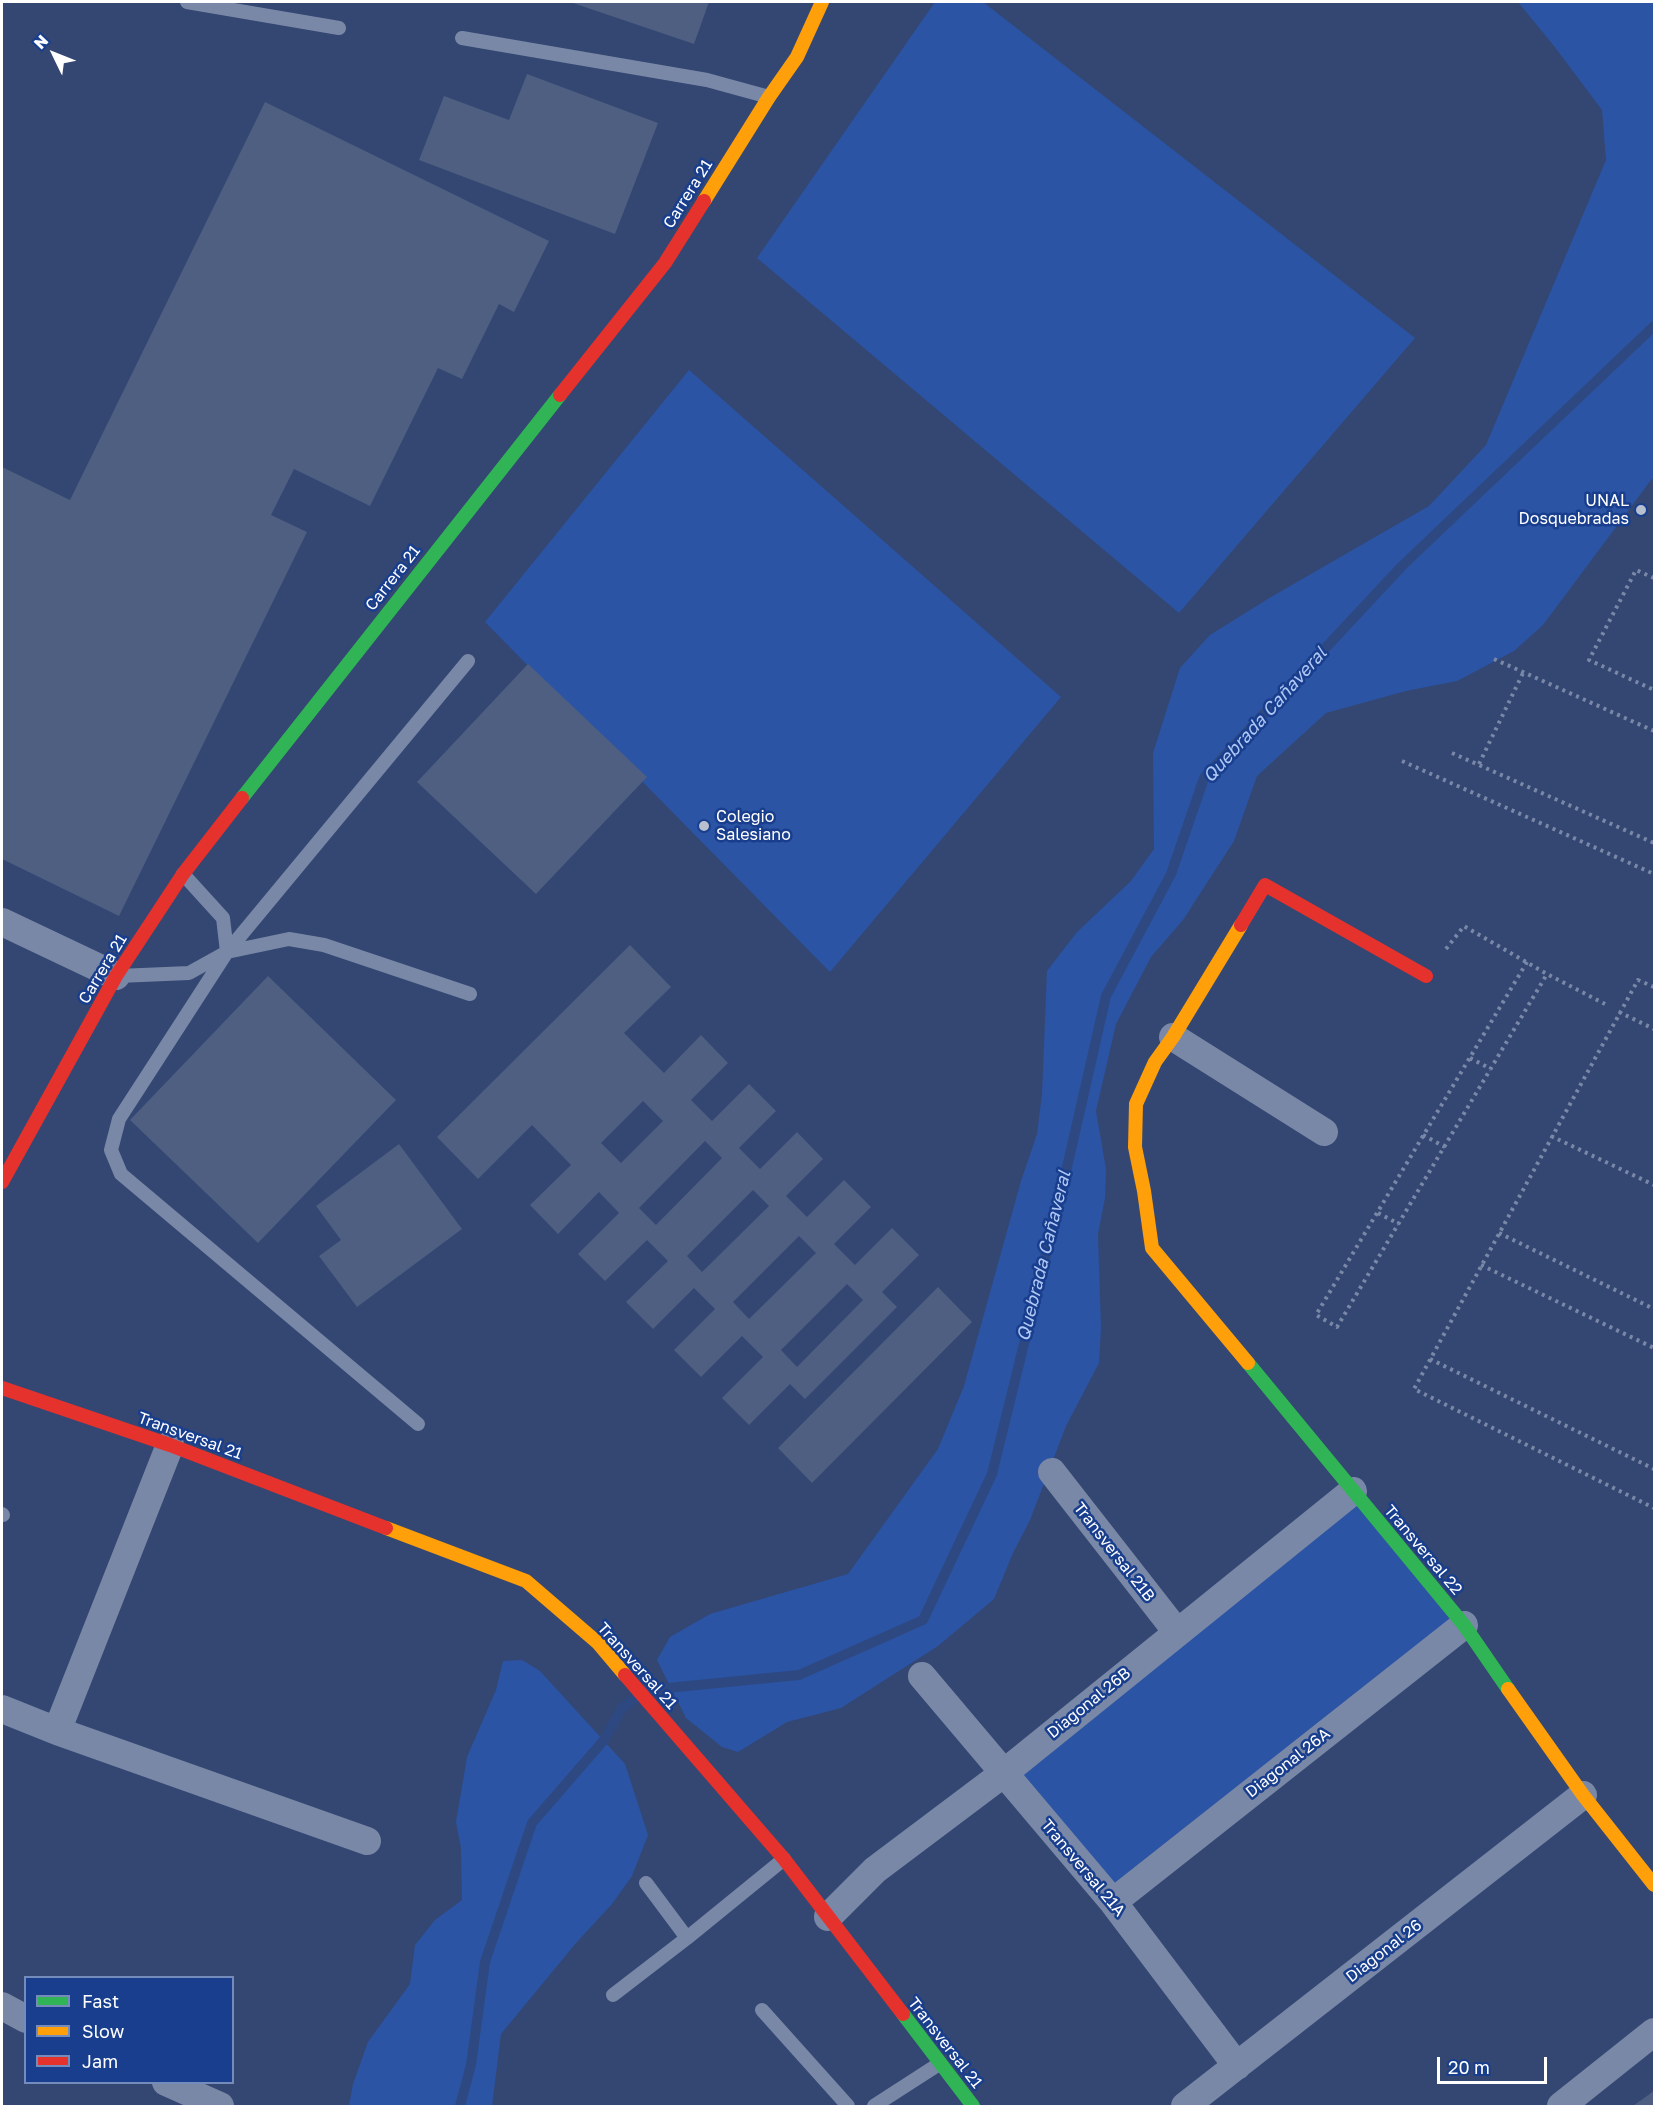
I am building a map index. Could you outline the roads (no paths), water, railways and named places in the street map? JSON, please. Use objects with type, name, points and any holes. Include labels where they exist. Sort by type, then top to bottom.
[{"type":"street","name":"Carrera 21","points":[[2,1182],[116,976],[183,874],[415,577],[665,263],[769,97],[797,57],[822,2]]},
{"type":"street","points":[[1324,1132],[1173,1037],[1265,885],[1426,976]]},
{"type":"street","points":[[2,922],[116,976]]},
{"type":"street","name":"Transversal 22","points":[[1173,1037],[1155,1062],[1136,1104],[1135,1147],[1152,1248],[1464,1625],[1583,1795],[1654,1885]]},
{"type":"street","name":"Transversal 21","points":[[2,1388],[170,1445],[526,1581],[598,1643],[784,1860],[973,2106]]},
{"type":"street","points":[[57,1731],[170,1445]]},
{"type":"street","name":"Transversal 21B","points":[[1052,1472],[1177,1632]]},
{"type":"street","name":"Diagonal 26B","points":[[828,1917],[875,1870],[1004,1773],[1353,1491]]},
{"type":"street","name":"Diagonal 26A","points":[[1113,1902],[1464,1625]]},
{"type":"street","name":"Transversal 21A","points":[[922,1676],[1113,1902],[1237,2066]]},
{"type":"street","points":[[2,1709],[57,1731],[367,1841]]},
{"type":"street","name":"Diagonal 26","points":[[1185,2106],[1583,1795]]},
{"type":"street","points":[[2,2006],[24,2018]]},
{"type":"street","points":[[1560,2106],[1654,2032]]},
{"type":"street","points":[[170,2084],[220,2106]]},
{"type":"lane","points":[[187,2],[339,28]]},
{"type":"lane","points":[[462,38],[707,80],[769,97]]},
{"type":"lane","points":[[418,1424],[122,1174],[111,1150],[119,1119],[227,952],[468,661]]},
{"type":"lane","points":[[183,874],[222,918],[227,952]]},
{"type":"lane","points":[[116,976],[189,973],[227,952],[289,939],[324,945],[470,994]]},
{"type":"lane","points":[[613,1995],[784,1860]]},
{"type":"lane","points":[[646,1883],[687,1938]]},
{"type":"lane","points":[[762,2010],[848,2106]]},
{"type":"lane","points":[[874,2106],[939,2064]]},
{"type":"waterway","name":"Quebrada Cañaveral","points":[[460,2106],[471,2065],[485,1962],[532,1823],[604,1740],[622,1708],[647,1690],[799,1675],[923,1620],[992,1474],[1063,1185],[1106,996],[1171,874],[1204,778],[1402,566],[1654,326]]},
{"type":"place","name":"UNAL Dosquebradas","points":[[1641,510]]},
{"type":"place","name":"Colegio Salesiano","points":[[704,826]]}]
